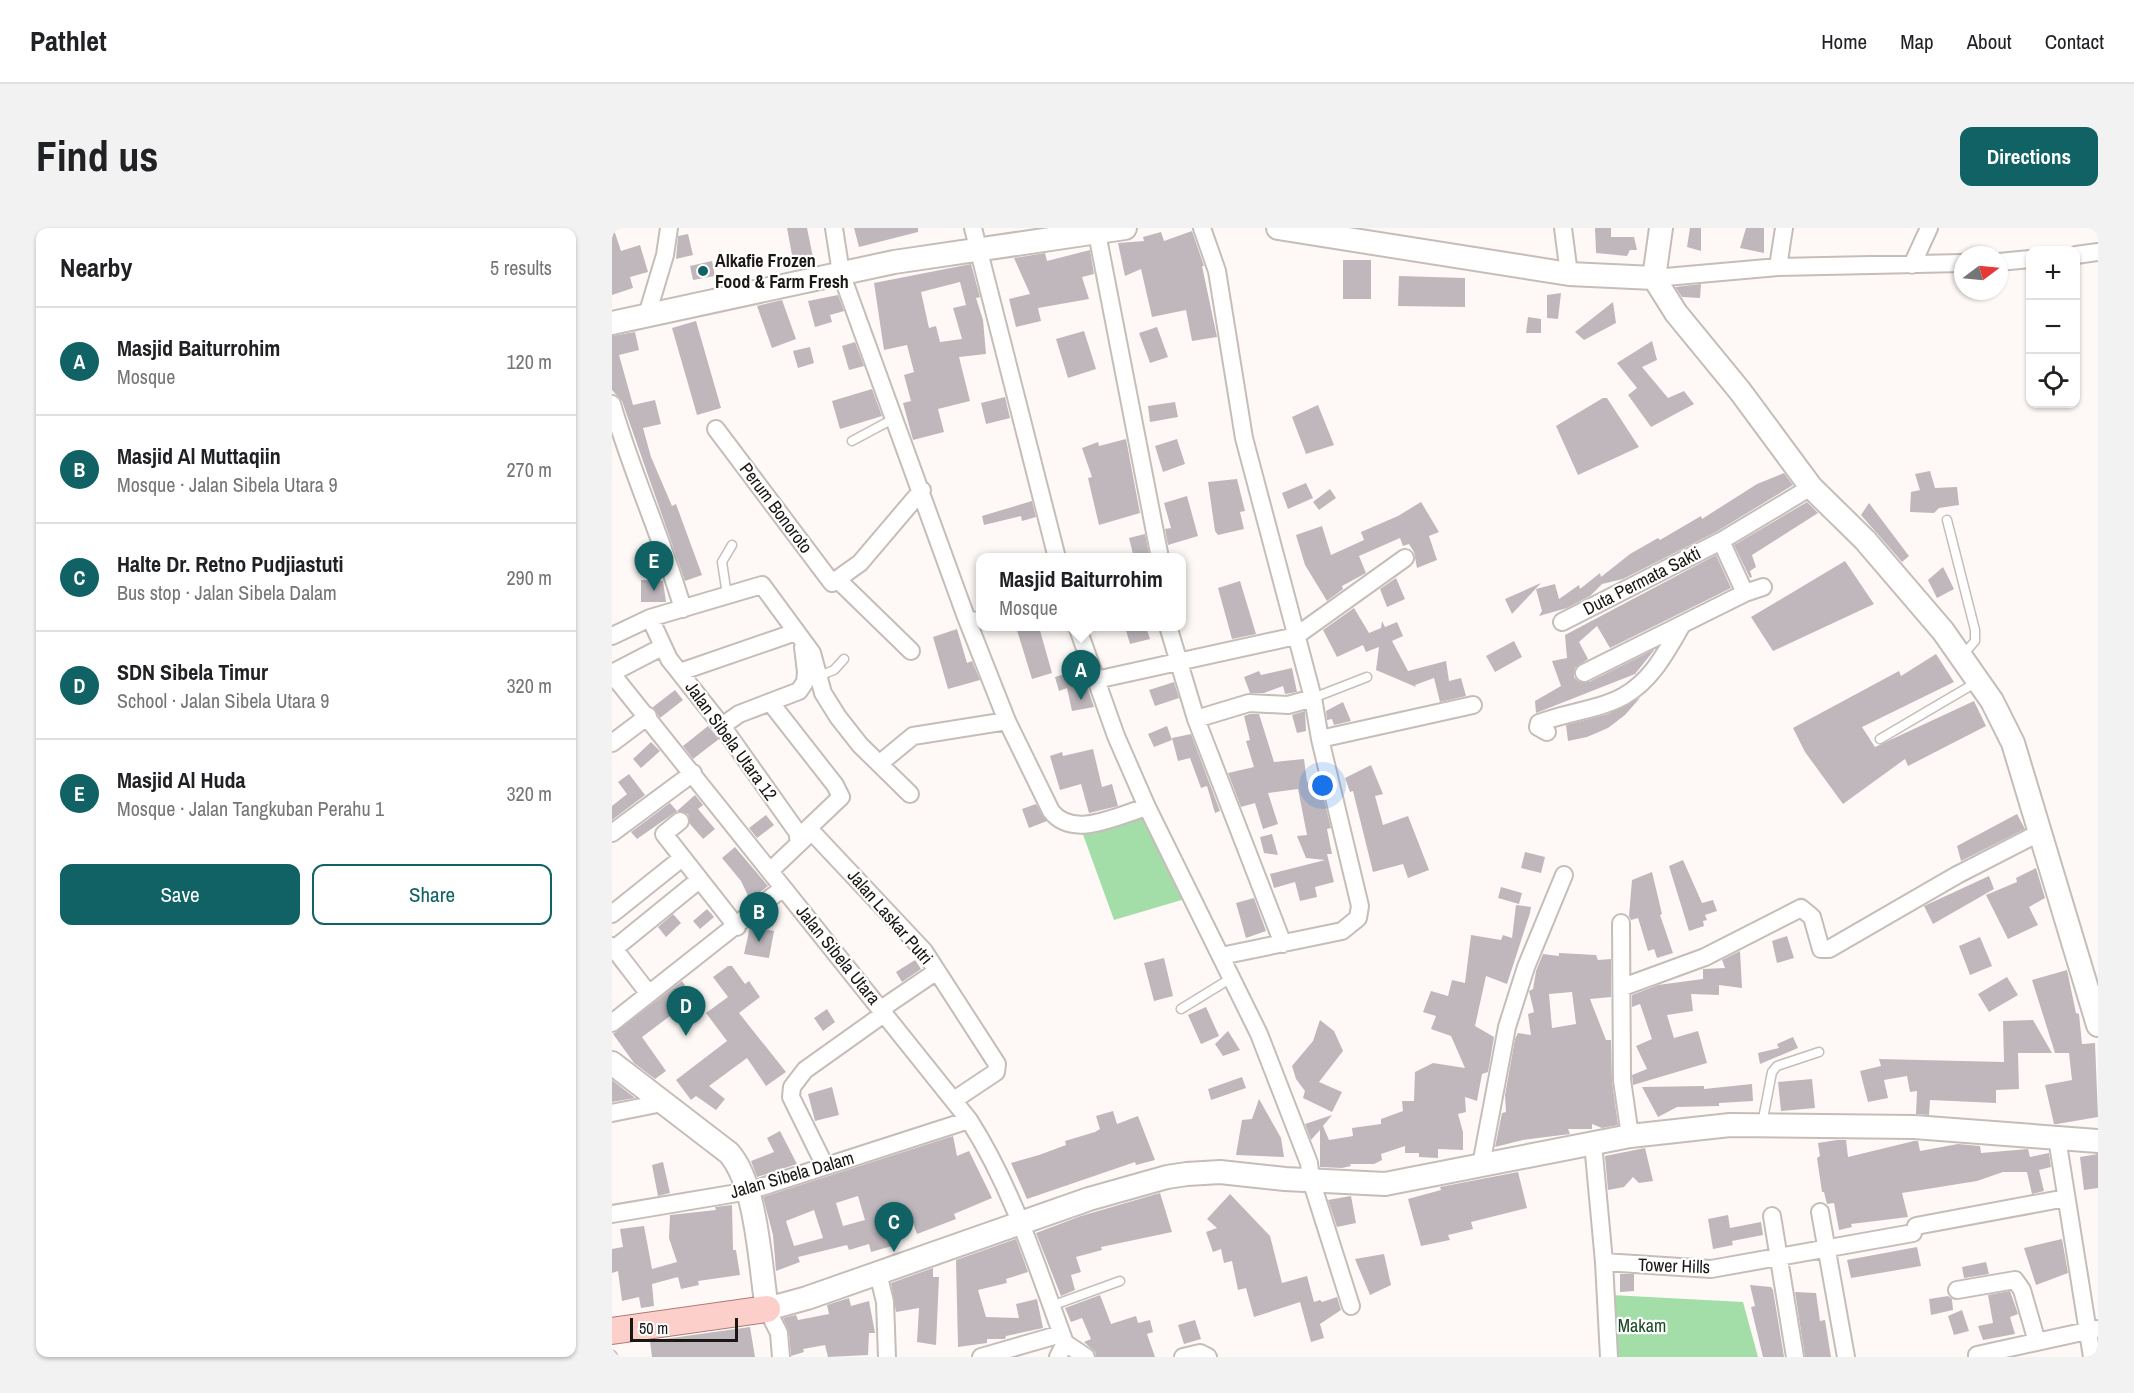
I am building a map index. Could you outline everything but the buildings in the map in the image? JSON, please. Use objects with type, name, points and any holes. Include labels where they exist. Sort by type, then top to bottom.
[{"type":"main road","points":[[612,322],[894,262],[1096,230],[1125,228]]},
{"type":"main road","points":[[1278,228],[1569,274],[1654,278]]},
{"type":"main road","points":[[1661,228],[1654,278],[1676,313],[1740,391],[1811,488],[1865,540],[1962,656],[2006,727],[2041,832],[2098,1025]]},
{"type":"main road","points":[[612,1063],[729,1152],[739,1164],[749,1191],[767,1309]]},
{"type":"main road","points":[[612,1331],[767,1309],[878,1273],[1020,1221],[1167,1177],[1211,1172],[1384,1184],[1630,1136],[1762,1125],[1914,1127],[2098,1141]]},
{"type":"street","points":[[644,316],[665,255],[669,228]]},
{"type":"street","points":[[834,228],[841,273],[893,419],[973,616]]},
{"type":"street","points":[[973,228],[1056,553]]},
{"type":"street","points":[[1202,228],[1217,271],[1244,438],[1313,698],[1320,739],[1360,906],[1358,918],[1342,931],[1221,956]]},
{"type":"street","points":[[1563,228],[1569,274]]},
{"type":"street","points":[[1778,267],[1784,228]]},
{"type":"street","points":[[1912,265],[1929,228]]},
{"type":"street","points":[[1096,230],[1159,553]]},
{"type":"street","points":[[2080,254],[2098,252]]},
{"type":"street","points":[[2008,260],[2026,259]]},
{"type":"street","points":[[1654,278],[1778,267],[1954,263]]},
{"type":"street","points":[[612,404],[630,464],[670,564],[683,609]]},
{"type":"street","name":"Perum Bonoroto","points":[[716,429],[832,583],[837,579],[911,651]]},
{"type":"street","name":"Duta Permata Sakti","points":[[1562,622],[1721,541],[1811,488]]},
{"type":"street","points":[[837,579],[860,563],[922,490]]},
{"type":"street","name":"Duta Permata Sakti","points":[[1721,541],[1745,593]]},
{"type":"street","points":[[1096,680],[1177,660],[1296,636],[1405,558]]},
{"type":"street","points":[[612,636],[650,618],[762,585],[812,653],[826,700],[852,736],[910,794]]},
{"type":"street","points":[[1584,673],[1745,593],[1763,587]]},
{"type":"street","name":"Jalan Sibela Utara 12","points":[[650,618],[662,647],[722,726],[800,836]]},
{"type":"street","points":[[1547,732],[1538,727],[1539,723],[1622,698],[1637,687],[1652,673],[1682,624]]},
{"type":"street","points":[[978,631],[1007,721],[1058,820],[1072,826],[1084,825],[1147,807]]},
{"type":"street","points":[[1078,631],[1116,736],[1147,807],[1233,977],[1281,1090],[1309,1163],[1311,1180],[1351,1306]]},
{"type":"street","points":[[1169,631],[1196,719],[1283,944]]},
{"type":"street","points":[[680,672],[798,634]]},
{"type":"street","points":[[722,726],[739,714],[799,691],[805,682],[805,656],[798,634]]},
{"type":"street","points":[[612,673],[662,647]]},
{"type":"street","name":"Jalan Sibela Utara","points":[[612,673],[969,1120],[995,1162],[1020,1221],[1051,1306],[1071,1350]]},
{"type":"street","points":[[1196,719],[1250,703],[1288,705],[1313,698]]},
{"type":"street","points":[[769,869],[800,836],[839,801],[840,794],[770,702]]},
{"type":"street","points":[[1320,739],[1473,705]]},
{"type":"street","points":[[612,743],[648,716]]},
{"type":"street","points":[[879,764],[904,741],[1007,721]]},
{"type":"street","points":[[612,833],[693,773]]},
{"type":"street","points":[[680,821],[664,834],[737,927]]},
{"type":"street","points":[[1623,987],[1705,957],[1801,908],[1812,917],[1821,949],[1829,950],[1957,875],[2041,832]]},
{"type":"street","name":"Jalan Laskar Putri","points":[[769,869],[809,834],[817,836],[924,951],[998,1068],[954,1101]]},
{"type":"street","points":[[612,914],[682,858]]},
{"type":"street","points":[[1481,1165],[1507,1027],[1526,967],[1564,875]]},
{"type":"street","points":[[650,994],[613,947],[699,880]]},
{"type":"street","points":[[612,1023],[737,927],[783,888]]},
{"type":"street","points":[[1621,923],[1622,1080],[1630,1136]]},
{"type":"street","points":[[825,1166],[791,1097],[792,1087],[805,1070],[937,971]]},
{"type":"street","points":[[612,1113],[662,1103]]},
{"type":"street","name":"Jalan Sibela Dalam","points":[[612,1214],[749,1191],[969,1120]]},
{"type":"street","points":[[2057,1138],[2066,1198],[2093,1330],[2092,1357]]},
{"type":"street","points":[[1593,1143],[1604,1262],[1609,1357]]},
{"type":"street","name":"Tower Hills","points":[[1604,1262],[1694,1270],[1729,1266],[2066,1198]]},
{"type":"street","points":[[1820,1212],[1846,1357]]},
{"type":"street","points":[[1772,1216],[1794,1357]]},
{"type":"street","points":[[878,1273],[885,1302],[887,1357]]},
{"type":"street","points":[[1957,1290],[2009,1279],[2019,1283],[2037,1342]]},
{"type":"street","points":[[767,1309],[779,1333],[782,1357]]},
{"type":"street","points":[[1977,1355],[2093,1330]]},
{"type":"street","points":[[981,1357],[1071,1350]]},
{"type":"street","points":[[1183,1357],[1200,1353],[1208,1357]]},
{"type":"lane","points":[[852,441],[893,419]]},
{"type":"lane","points":[[1947,520],[1975,630],[1975,641],[1962,656]]},
{"type":"lane","points":[[727,596],[722,562],[732,545]]},
{"type":"lane","points":[[819,676],[834,670],[843,659]]},
{"type":"lane","points":[[1313,698],[1367,677]]},
{"type":"lane","points":[[1880,739],[1979,681]]},
{"type":"lane","points":[[1180,1010],[1233,977]]},
{"type":"lane","points":[[1762,1125],[1772,1072],[1777,1066],[1819,1052]]},
{"type":"lane","points":[[1051,1306],[1120,1281]]},
{"type":"green space","points":[[1145,809],[1185,899],[1114,920],[1081,829]]},
{"type":"green space","name":"Makam","points":[[1611,1295],[1743,1302],[1758,1357],[1613,1357]]},
{"type":"place","name":"Alkafie Frozen Food & Farm Fresh","points":[[703,271]]},
{"type":"place","name":"Masjid Al Huda","points":[[654,591]]},
{"type":"place","name":"Masjid Baiturrohim","points":[[1081,700]]},
{"type":"place","name":"Masjid Al Muttaqiin","points":[[759,942]]},
{"type":"place","name":"SDN Sibela Timur","points":[[686,1036]]},
{"type":"place","name":"Halte Dr. Retno Pudjiastuti","points":[[894,1252]]}]
